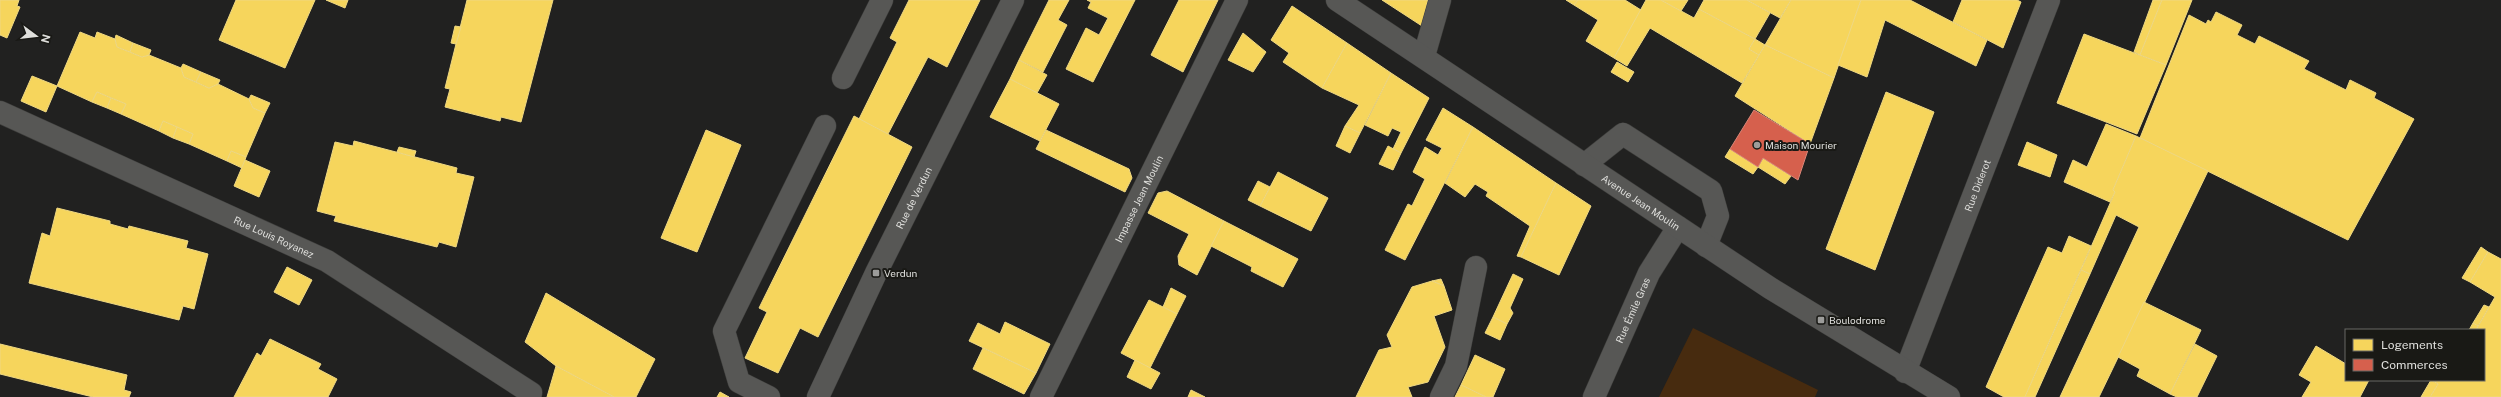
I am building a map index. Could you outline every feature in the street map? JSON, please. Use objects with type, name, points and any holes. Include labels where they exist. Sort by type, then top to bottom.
[{"type":"street","points":[[843,78],[882,0]]},
{"type":"street","name":"Rue de Verdun","points":[[818,397],[876,274],[1013,0]]},
{"type":"street","name":"Impasse Jean Moulin","points":[[1041,397],[1237,0]]},
{"type":"street","name":"Avenue Jean Moulin","points":[[1337,0],[1424,56],[1706,246],[1905,372],[1949,397]]},
{"type":"street","points":[[1424,56],[1440,0]]},
{"type":"street","name":"Rue Diderot","points":[[1905,372],[2049,0]]},
{"type":"street","name":"Rue Louis Royanez","points":[[0,112],[327,261],[530,395]]},
{"type":"street","points":[[769,397],[739,382],[724,331],[825,126]]},
{"type":"street","points":[[1584,165],[1623,134],[1705,187],[1711,191],[1718,216],[1706,246]]},
{"type":"street","name":"Rue Émile Gras","points":[[1594,397],[1649,273],[1678,227]]},
{"type":"street","points":[[1441,397],[1456,366],[1476,267]]},
{"type":"shaded area","points":[[1693,328],[1818,390],[1815,397],[1659,397]]},
{"type":"building: Logements","points":[[0,0],[19,0],[17,6],[20,7],[7,38],[0,35]]},
{"type":"building: Logements","points":[[236,0],[315,0],[285,68],[219,40]]},
{"type":"building: Logements","points":[[326,0],[348,0],[345,8]]},
{"type":"building: Logements","points":[[467,0],[553,0],[521,122],[501,117],[500,121],[445,107],[450,89],[445,88]]},
{"type":"building: Logements","points":[[909,0],[980,0],[947,67],[928,57],[888,134],[859,119],[897,42],[890,38]]},
{"type":"building: Logements","points":[[1049,0],[1069,0],[1058,20],[1067,25],[1043,72],[1019,60]]},
{"type":"building: Logements","points":[[1087,0],[1135,0],[1093,82],[1066,69],[1086,28],[1099,35],[1108,18],[1088,8],[1091,2]]},
{"type":"building: Logements","points":[[1179,0],[1218,0],[1183,72],[1151,55]]},
{"type":"building: Logements","points":[[1382,0],[1428,0],[1422,26]]},
{"type":"building: Logements","points":[[1566,0],[1578,0],[1574,5]]},
{"type":"building: Logements","points":[[1578,0],[1625,0],[1641,10],[1614,58],[1586,41],[1598,20],[1574,5]]},
{"type":"building: Logements","points":[[1646,0],[1661,0],[1694,18],[1699,9],[1755,39],[1749,49],[1759,55],[1742,83],[1650,28],[1627,66],[1614,58]]},
{"type":"building: Logements","points":[[1661,0],[1688,0],[1681,11]]},
{"type":"building: Logements","points":[[1704,0],[1747,0],[1770,13],[1755,39],[1699,9]]},
{"type":"building: Logements","points":[[1747,0],[1791,0],[1780,18]]},
{"type":"building: Logements","points":[[1791,0],[1861,0],[1834,78],[1765,45]]},
{"type":"building: Logements","points":[[1861,0],[1910,0],[1987,40],[1976,66],[1885,20],[1867,77],[1838,65]]},
{"type":"building: Logements","points":[[1962,0],[2017,0],[2021,2],[2003,48],[1953,22]]},
{"type":"building: Logements","points":[[2153,0],[2162,0],[2140,55],[2134,52]]},
{"type":"building: Logements","points":[[2162,0],[2192,0],[2166,65],[2140,55]]},
{"type":"building: Logements","points":[[1292,6],[1347,43],[1322,88],[1283,62],[1289,53],[1271,40]]},
{"type":"building: Logements","points":[[2216,12],[2242,25],[2237,35],[2255,44],[2259,36],[2309,61],[2304,69],[2346,90],[2350,80],[2376,93],[2374,98],[2414,119],[2348,240],[2140,138],[2189,15],[2206,24],[2208,20],[2211,22]]},
{"type":"building: Logements","points":[[455,26],[461,27],[456,44],[451,43]]},
{"type":"building: Logements","points":[[80,32],[95,38],[97,32],[115,39],[117,47],[142,57],[149,55],[181,68],[184,77],[209,88],[218,84],[249,99],[253,108],[265,113],[246,157],[231,151],[227,161],[189,144],[193,134],[163,121],[159,131],[121,114],[126,104],[97,92],[92,102],[57,86]]},
{"type":"building: Logements","points":[[1243,33],[1266,52],[1253,72],[1228,60]]},
{"type":"building: Logements","points":[[2084,34],[2166,65],[2137,134],[2057,103]]},
{"type":"building: Logements","points":[[116,35],[133,43],[130,52],[117,47],[115,39]]},
{"type":"building: Logements","points":[[1755,39],[1765,45],[1759,55],[1749,49]]},
{"type":"building: Logements","points":[[133,43],[151,50],[149,55],[142,57],[130,52]]},
{"type":"building: Logements","points":[[1347,43],[1391,73],[1360,133],[1345,126],[1359,105],[1322,88]]},
{"type":"building: Logements","points":[[1765,45],[1834,78],[1810,144],[1735,96]]},
{"type":"building: Logements","points":[[1019,60],[1047,75],[1037,93],[1010,79]]},
{"type":"building: Logements","points":[[1617,62],[1634,72],[1628,82],[1611,72]]},
{"type":"building: Logements","points":[[183,64],[201,72],[196,82],[184,77],[181,68]]},
{"type":"building: Logements","points":[[201,72],[220,80],[218,84],[209,88],[196,82]]},
{"type":"building: Logements","points":[[1391,73],[1429,98],[1401,153],[1393,149],[1401,132],[1392,128],[1388,136],[1365,125]]},
{"type":"building: Logements","points":[[32,76],[57,86],[46,112],[21,101]]},
{"type":"building: Logements","points":[[1010,79],[1059,104],[1040,141],[990,117]]},
{"type":"building: Logements","points":[[97,92],[111,98],[107,108],[92,102]]},
{"type":"building: Logements","points":[[1886,92],[1934,112],[1875,270],[1826,249]]},
{"type":"building: Logements","points":[[251,95],[270,103],[265,113],[253,108],[249,99]]},
{"type":"building: Logements","points":[[111,98],[126,104],[121,114],[107,108]]},
{"type":"building: Logements","points":[[1443,108],[1473,127],[1405,260],[1385,250],[1408,204],[1412,206],[1425,179],[1413,172],[1425,147],[1438,155],[1442,148],[1426,140]]},
{"type":"building: Logements","points":[[854,116],[912,147],[818,337],[800,328],[778,373],[745,358],[767,312],[759,308]]},
{"type":"building: Logements","points":[[163,121],[177,127],[173,138],[159,131]]},
{"type":"building: Logements","points":[[2106,124],[2136,136],[2113,190],[2115,192],[2110,202],[2064,182],[2073,160],[2087,167]]},
{"type":"building: Logements","points":[[1345,126],[1360,133],[1350,153],[1336,146]]},
{"type":"building: Logements","points":[[177,127],[193,134],[189,144],[173,138]]},
{"type":"building: Logements","points":[[1473,127],[1556,183],[1521,257],[1517,256],[1530,226],[1486,196],[1488,192],[1475,184],[1465,197],[1445,183]]},
{"type":"building: Logements","points":[[706,130],[741,145],[697,252],[661,238]]},
{"type":"building: Logements","points":[[1046,130],[1129,169],[1132,178],[1125,192],[1036,149]]},
{"type":"building: Logements","points":[[2136,136],[2208,171],[2099,397],[2060,397],[2139,227],[2116,215],[2090,274],[2081,270],[2115,192],[2113,190]]},
{"type":"building: Logements","points":[[354,141],[457,168],[456,173],[474,177],[456,247],[439,242],[437,247],[334,221],[336,216],[317,211],[335,142],[353,146]]},
{"type":"building: Logements","points":[[2027,142],[2057,155],[2050,177],[2018,165]]},
{"type":"building: Logements","points":[[1388,146],[1401,153],[1393,170],[1379,164]]},
{"type":"building: Logements","points":[[399,147],[416,151],[414,157],[397,152]]},
{"type":"building: Logements","points":[[1730,149],[1758,167],[1753,174],[1725,157]]},
{"type":"building: Logements","points":[[231,151],[246,157],[242,168],[227,161]]},
{"type":"building: Logements","points":[[1763,158],[1791,176],[1785,184],[1758,167]]},
{"type":"building: Logements","points":[[245,160],[270,171],[259,197],[234,186]]},
{"type":"building: Logements","points":[[1278,172],[1328,198],[1311,231],[1260,206]]},
{"type":"building: Logements","points":[[1258,181],[1270,187],[1260,206],[1248,200]]},
{"type":"building: Logements","points":[[1556,183],[1591,206],[1559,275],[1521,257]]},
{"type":"building: Logements","points":[[1167,191],[1224,221],[1197,275],[1179,265],[1178,256],[1189,234],[1148,213],[1158,193]]},
{"type":"building: Logements","points":[[57,208],[110,221],[110,224],[128,229],[129,226],[188,241],[186,248],[208,254],[194,309],[183,306],[179,320],[29,283],[42,233],[50,236]]},
{"type":"building: Logements","points":[[1224,221],[1298,259],[1283,287],[1251,271],[1252,267],[1211,246]]},
{"type":"building: Logements","points":[[2069,236],[2091,246],[2025,397],[2004,397],[1986,387],[2048,247],[2062,253]]},
{"type":"building: Logements","points":[[2481,247],[2488,252],[2470,282],[2462,278]]},
{"type":"building: Logements","points":[[2488,252],[2501,259],[2501,397],[2430,397],[2438,384],[2434,381],[2485,381],[2485,329],[2477,329],[2495,297],[2470,282]]},
{"type":"building: Logements","points":[[287,267],[312,280],[299,305],[274,292]]},
{"type":"building: Logements","points":[[2081,270],[2090,274],[2035,397],[2025,397]]},
{"type":"building: Logements","points":[[1513,274],[1523,279],[1510,308],[1513,313],[1507,324],[1493,317]]},
{"type":"building: Logements","points":[[1441,279],[1444,286],[1432,281]]},
{"type":"building: Logements","points":[[1432,281],[1444,286],[1452,310],[1434,316],[1445,347],[1428,382],[1408,387],[1412,397],[1356,397],[1379,350],[1392,347],[1387,335],[1412,287]]},
{"type":"building: Logements","points":[[1171,288],[1186,296],[1177,314],[1163,307]]},
{"type":"building: Logements","points":[[546,293],[655,359],[636,397],[614,397],[556,366],[525,342]]},
{"type":"building: Logements","points":[[1149,300],[1177,314],[1150,368],[1121,353]]},
{"type":"building: Logements","points":[[2144,302],[2201,330],[2170,394],[2137,376],[2140,369],[2118,357]]},
{"type":"building: Logements","points":[[2484,305],[2489,307],[2478,326],[2473,323]]},
{"type":"building: Logements","points":[[1493,317],[1507,324],[1500,340],[1485,333]]},
{"type":"building: Logements","points":[[1005,322],[1050,344],[1036,373],[969,341],[978,323],[1000,334]]},
{"type":"building: Logements","points":[[2473,323],[2478,326],[2476,329],[2470,329]]},
{"type":"building: Logements","points":[[270,339],[321,364],[318,369],[337,379],[328,397],[234,397],[257,353],[261,356]]},
{"type":"building: Logements","points":[[0,344],[127,375],[124,390],[131,392],[129,397],[93,397],[0,374]]},
{"type":"building: Logements","points":[[2195,344],[2217,356],[2197,397],[2177,397],[2170,394]]},
{"type":"building: Logements","points":[[2316,346],[2345,363],[2345,381],[2368,381],[2360,397],[2302,397],[2311,382],[2299,375]]},
{"type":"building: Logements","points":[[983,348],[1036,373],[1024,394],[973,369]]},
{"type":"building: Logements","points":[[1475,355],[1505,369],[1493,397],[1486,397],[1461,385]]},
{"type":"building: Logements","points":[[1135,360],[1160,373],[1151,389],[1127,377]]},
{"type":"building: Logements","points":[[556,366],[614,397],[547,397]]},
{"type":"building: Logements","points":[[2430,381],[2438,384],[2430,397],[2421,397]]},
{"type":"building: Logements","points":[[1461,385],[1486,397],[1455,397]]},
{"type":"building: Logements","points":[[1191,390],[1205,397],[1188,397]]},
{"type":"building: Logements","points":[[720,392],[729,397],[717,397]]},
{"type":"building: Commerces","points":[[1754,110],[1810,144],[1798,180],[1763,158],[1758,167],[1730,149]]},
{"type":"place","name":"Maison Mourier","points":[[1757,145]]},
{"type":"place","name":"Verdun","points":[[876,273]]},
{"type":"place","name":"Boulodrome","points":[[1821,320]]}]
